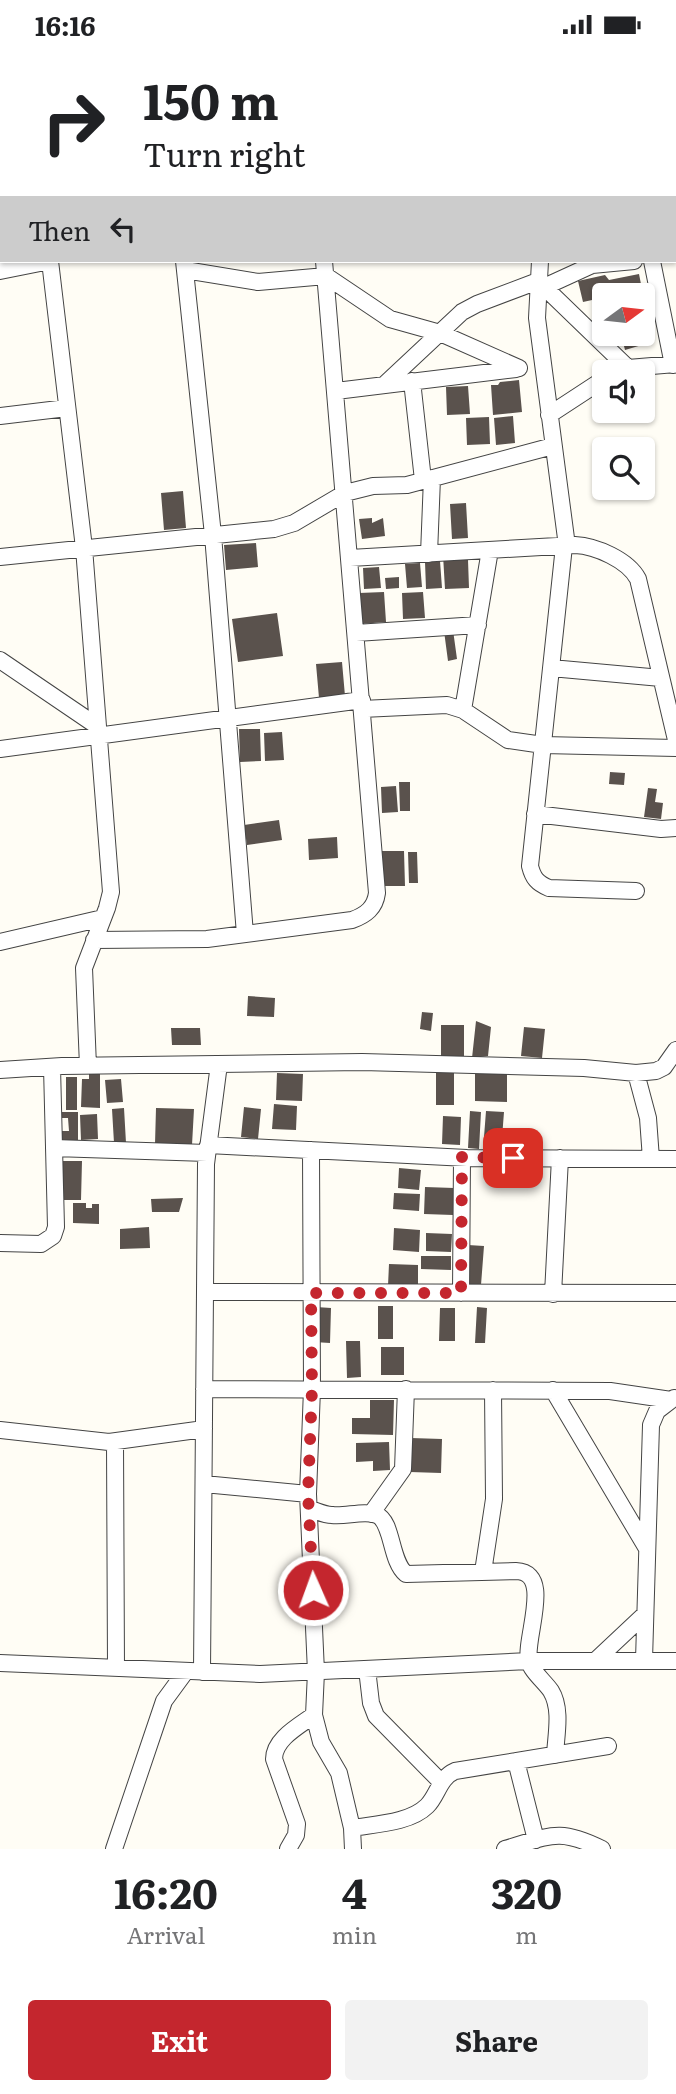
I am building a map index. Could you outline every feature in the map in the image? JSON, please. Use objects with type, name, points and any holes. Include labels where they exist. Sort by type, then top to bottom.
[{"type":"street","points":[[0,271],[40,263]]},
{"type":"street","points":[[50,263],[83,548],[111,892],[87,957],[83,977],[88,1066]]},
{"type":"street","points":[[540,263],[537,318],[565,546],[530,866],[533,877],[539,884],[549,888],[636,891]]},
{"type":"street","points":[[384,385],[470,307],[593,265],[614,263]]},
{"type":"street","points":[[652,263],[674,365],[655,367]]},
{"type":"street","points":[[245,934],[213,535],[184,265],[258,282],[325,268]]},
{"type":"street","points":[[325,268],[390,320],[440,333],[519,368]]},
{"type":"street","points":[[94,940],[202,939],[352,920],[362,916],[376,903],[325,268]]},
{"type":"street","points":[[541,284],[612,360]]},
{"type":"street","points":[[336,391],[543,365]]},
{"type":"street","points":[[412,381],[428,479],[429,554]]},
{"type":"street","points":[[549,415],[592,387]]},
{"type":"street","points":[[0,416],[67,408]]},
{"type":"street","points":[[0,557],[284,526],[345,493],[373,486],[402,486],[553,446]]},
{"type":"street","points":[[350,558],[565,546],[591,547],[627,565],[638,579],[676,740]]},
{"type":"street","points":[[463,710],[491,550]]},
{"type":"street","points":[[356,633],[478,625]]},
{"type":"street","points":[[0,660],[98,730]]},
{"type":"street","points":[[551,667],[662,678]]},
{"type":"street","points":[[0,749],[98,730],[362,705],[447,705],[463,710],[508,740],[543,745],[676,748]]},
{"type":"street","points":[[535,814],[661,829],[676,828]]},
{"type":"street","points":[[0,942],[103,918]]},
{"type":"street","points":[[656,1072],[664,1067],[676,1050]]},
{"type":"street","points":[[0,1070],[362,1062],[584,1067],[636,1073],[676,1067]]},
{"type":"street","points":[[114,1849],[164,1701],[194,1671],[204,1484],[207,1149],[219,1064]]},
{"type":"street","points":[[0,1243],[41,1244],[53,1235],[52,1067]]},
{"type":"street","points":[[636,1073],[648,1118],[651,1159]]},
{"type":"street","points":[[54,1148],[311,1150],[462,1157],[676,1160]]},
{"type":"street","points":[[311,1150],[312,1389],[309,1501],[316,1672],[314,1715],[321,1742],[339,1773],[352,1828],[354,1849]]},
{"type":"street","points":[[461,1293],[462,1157]]},
{"type":"street","points":[[553,1294],[560,1159]]},
{"type":"street","points":[[205,1292],[676,1293]]},
{"type":"street","points":[[204,1389],[621,1391],[673,1399]]},
{"type":"street","points":[[371,1514],[403,1469],[406,1389]]},
{"type":"street","points":[[483,1572],[494,1500],[493,1390]]},
{"type":"street","points":[[553,1390],[646,1547]]},
{"type":"street","points":[[644,1660],[651,1425],[657,1411],[673,1399]]},
{"type":"street","points":[[0,1430],[115,1442],[204,1429]]},
{"type":"street","points":[[115,1442],[116,1668]]},
{"type":"street","points":[[204,1484],[309,1501],[334,1516],[371,1514],[380,1517],[398,1564],[406,1574],[523,1571],[533,1577],[536,1588],[529,1661],[555,1699],[555,1755]]},
{"type":"street","points":[[595,1661],[644,1615]]},
{"type":"street","points":[[0,1663],[260,1674],[529,1661],[676,1661]]},
{"type":"street","points":[[367,1669],[376,1716],[441,1782]]},
{"type":"street","points":[[288,1849],[296,1835],[297,1824],[274,1759],[274,1751],[278,1743],[314,1715]]},
{"type":"street","points":[[352,1828],[412,1816],[421,1811],[430,1803],[441,1782],[454,1771],[608,1747]]},
{"type":"street","points":[[516,1761],[536,1840]]},
{"type":"street","points":[[505,1849],[564,1834],[578,1837],[602,1849]]},
{"type":"building","points":[[639,274],[641,283],[592,283],[592,300],[583,302],[578,281],[605,275],[609,280]]},
{"type":"building","points":[[519,380],[522,412],[493,415],[491,385]]},
{"type":"building","points":[[468,386],[470,414],[447,415],[446,387]]},
{"type":"building","points":[[513,416],[515,443],[496,445],[494,418]]},
{"type":"building","points":[[489,417],[490,444],[467,445],[466,418]]},
{"type":"building","points":[[183,491],[186,528],[164,530],[161,493]]},
{"type":"building","points":[[466,503],[468,538],[452,539],[450,504]]},
{"type":"building","points":[[372,518],[372,523],[383,518],[385,536],[362,539],[359,519]]},
{"type":"building","points":[[256,543],[258,567],[226,570],[224,545]]},
{"type":"building","points":[[443,555],[468,560],[469,588],[445,589]]},
{"type":"building","points":[[440,561],[442,588],[426,589],[425,562]]},
{"type":"building","points":[[420,563],[422,587],[407,588],[405,564]]},
{"type":"building","points":[[379,567],[381,588],[364,589],[363,568]]},
{"type":"building","points":[[399,577],[399,588],[386,589],[385,578]]},
{"type":"building","points":[[384,592],[386,622],[360,624],[359,593]]},
{"type":"building","points":[[423,592],[425,618],[403,619],[402,593]]},
{"type":"building","points":[[277,613],[283,656],[238,662],[232,619]]},
{"type":"building","points":[[453,630],[457,659],[448,661],[444,631]]},
{"type":"building","points":[[342,662],[345,696],[319,698],[316,664]]},
{"type":"building","points":[[239,729],[260,729],[261,761],[240,762]]},
{"type":"building","points":[[282,732],[284,760],[265,761],[264,733]]},
{"type":"building","points":[[610,772],[625,773],[624,785],[609,784]]},
{"type":"building","points":[[399,782],[410,782],[410,811],[400,811]]},
{"type":"building","points":[[396,786],[398,812],[382,813],[381,787]]},
{"type":"building","points":[[648,788],[657,789],[655,802],[663,803],[661,819],[644,817]]},
{"type":"building","points":[[279,820],[282,840],[247,845],[244,825]]},
{"type":"building","points":[[337,837],[338,858],[309,860],[308,839]]},
{"type":"building","points":[[382,851],[404,851],[405,886],[383,886]]},
{"type":"building","points":[[408,852],[417,852],[418,883],[409,883]]},
{"type":"building","points":[[248,996],[275,998],[274,1017],[247,1016]]},
{"type":"building","points":[[422,1012],[433,1013],[431,1031],[420,1029]]},
{"type":"building","points":[[476,1021],[491,1027],[488,1056],[472,1058]]},
{"type":"building","points":[[441,1025],[464,1025],[464,1056],[441,1056]]},
{"type":"building","points":[[524,1027],[545,1029],[542,1058],[521,1056]]},
{"type":"building","points":[[171,1028],[200,1028],[201,1045],[172,1045]]},
{"type":"building","points":[[475,1071],[507,1071],[507,1102],[475,1101]]},
{"type":"building","points":[[436,1072],[454,1072],[454,1105],[436,1105]]},
{"type":"building","points":[[89,1073],[100,1074],[100,1108],[81,1107],[82,1079],[89,1079]]},
{"type":"building","points":[[277,1073],[303,1074],[302,1101],[276,1100]]},
{"type":"building","points":[[66,1077],[77,1077],[77,1110],[66,1110]]},
{"type":"building","points":[[121,1079],[123,1102],[107,1103],[105,1080]]},
{"type":"building","points":[[274,1104],[297,1106],[296,1130],[272,1129]]},
{"type":"building","points":[[244,1107],[261,1109],[258,1139],[241,1137]]},
{"type":"building","points":[[124,1108],[126,1143],[114,1143],[112,1109]]},
{"type":"building","points":[[156,1108],[194,1109],[192,1145],[155,1144]]},
{"type":"building","points":[[470,1111],[481,1112],[479,1149],[468,1148]]},
{"type":"building","points":[[486,1111],[504,1112],[501,1151],[483,1150]]},
{"type":"building","points":[[58,1112],[78,1112],[78,1144],[56,1144],[56,1131],[69,1131],[68,1118],[58,1118]]},
{"type":"building","points":[[97,1114],[98,1139],[81,1140],[80,1115]]},
{"type":"building","points":[[443,1116],[461,1117],[460,1145],[442,1144]]},
{"type":"building","points":[[60,1161],[82,1161],[81,1200],[59,1200]]},
{"type":"building","points":[[399,1168],[421,1170],[419,1190],[398,1188]]},
{"type":"building","points":[[425,1187],[454,1188],[453,1215],[424,1214]]},
{"type":"building","points":[[394,1193],[420,1194],[419,1211],[393,1209]]},
{"type":"building","points":[[183,1198],[179,1212],[152,1212],[151,1199]]},
{"type":"building","points":[[73,1203],[86,1203],[86,1208],[99,1204],[99,1224],[73,1223]]},
{"type":"building","points":[[149,1227],[150,1248],[120,1249],[120,1229]]},
{"type":"building","points":[[394,1228],[420,1230],[419,1252],[393,1250]]},
{"type":"building","points":[[426,1233],[452,1234],[451,1252],[426,1251]]},
{"type":"building","points":[[468,1245],[484,1246],[481,1285],[465,1284]]},
{"type":"building","points":[[421,1256],[451,1256],[451,1270],[421,1269]]},
{"type":"building","points":[[389,1264],[418,1265],[418,1287],[388,1286]]},
{"type":"building","points":[[378,1306],[393,1306],[393,1339],[378,1339]]},
{"type":"building","points":[[316,1307],[331,1308],[330,1343],[314,1342]]},
{"type":"building","points":[[477,1307],[487,1308],[485,1343],[475,1343]]},
{"type":"building","points":[[440,1308],[455,1308],[455,1341],[439,1341]]},
{"type":"building","points":[[346,1341],[360,1341],[361,1377],[347,1378]]},
{"type":"building","points":[[381,1347],[404,1347],[404,1375],[381,1375]]},
{"type":"building","points":[[370,1400],[394,1400],[393,1435],[352,1434],[352,1418],[370,1418]]},
{"type":"building","points":[[411,1438],[442,1439],[441,1473],[410,1472]]},
{"type":"building","points":[[389,1442],[390,1470],[373,1471],[373,1461],[356,1462],[356,1443]]},
{"type":"route","points":[[313,1590],[308,1494],[312,1389],[311,1293],[461,1293],[462,1157],[513,1158]]}]
